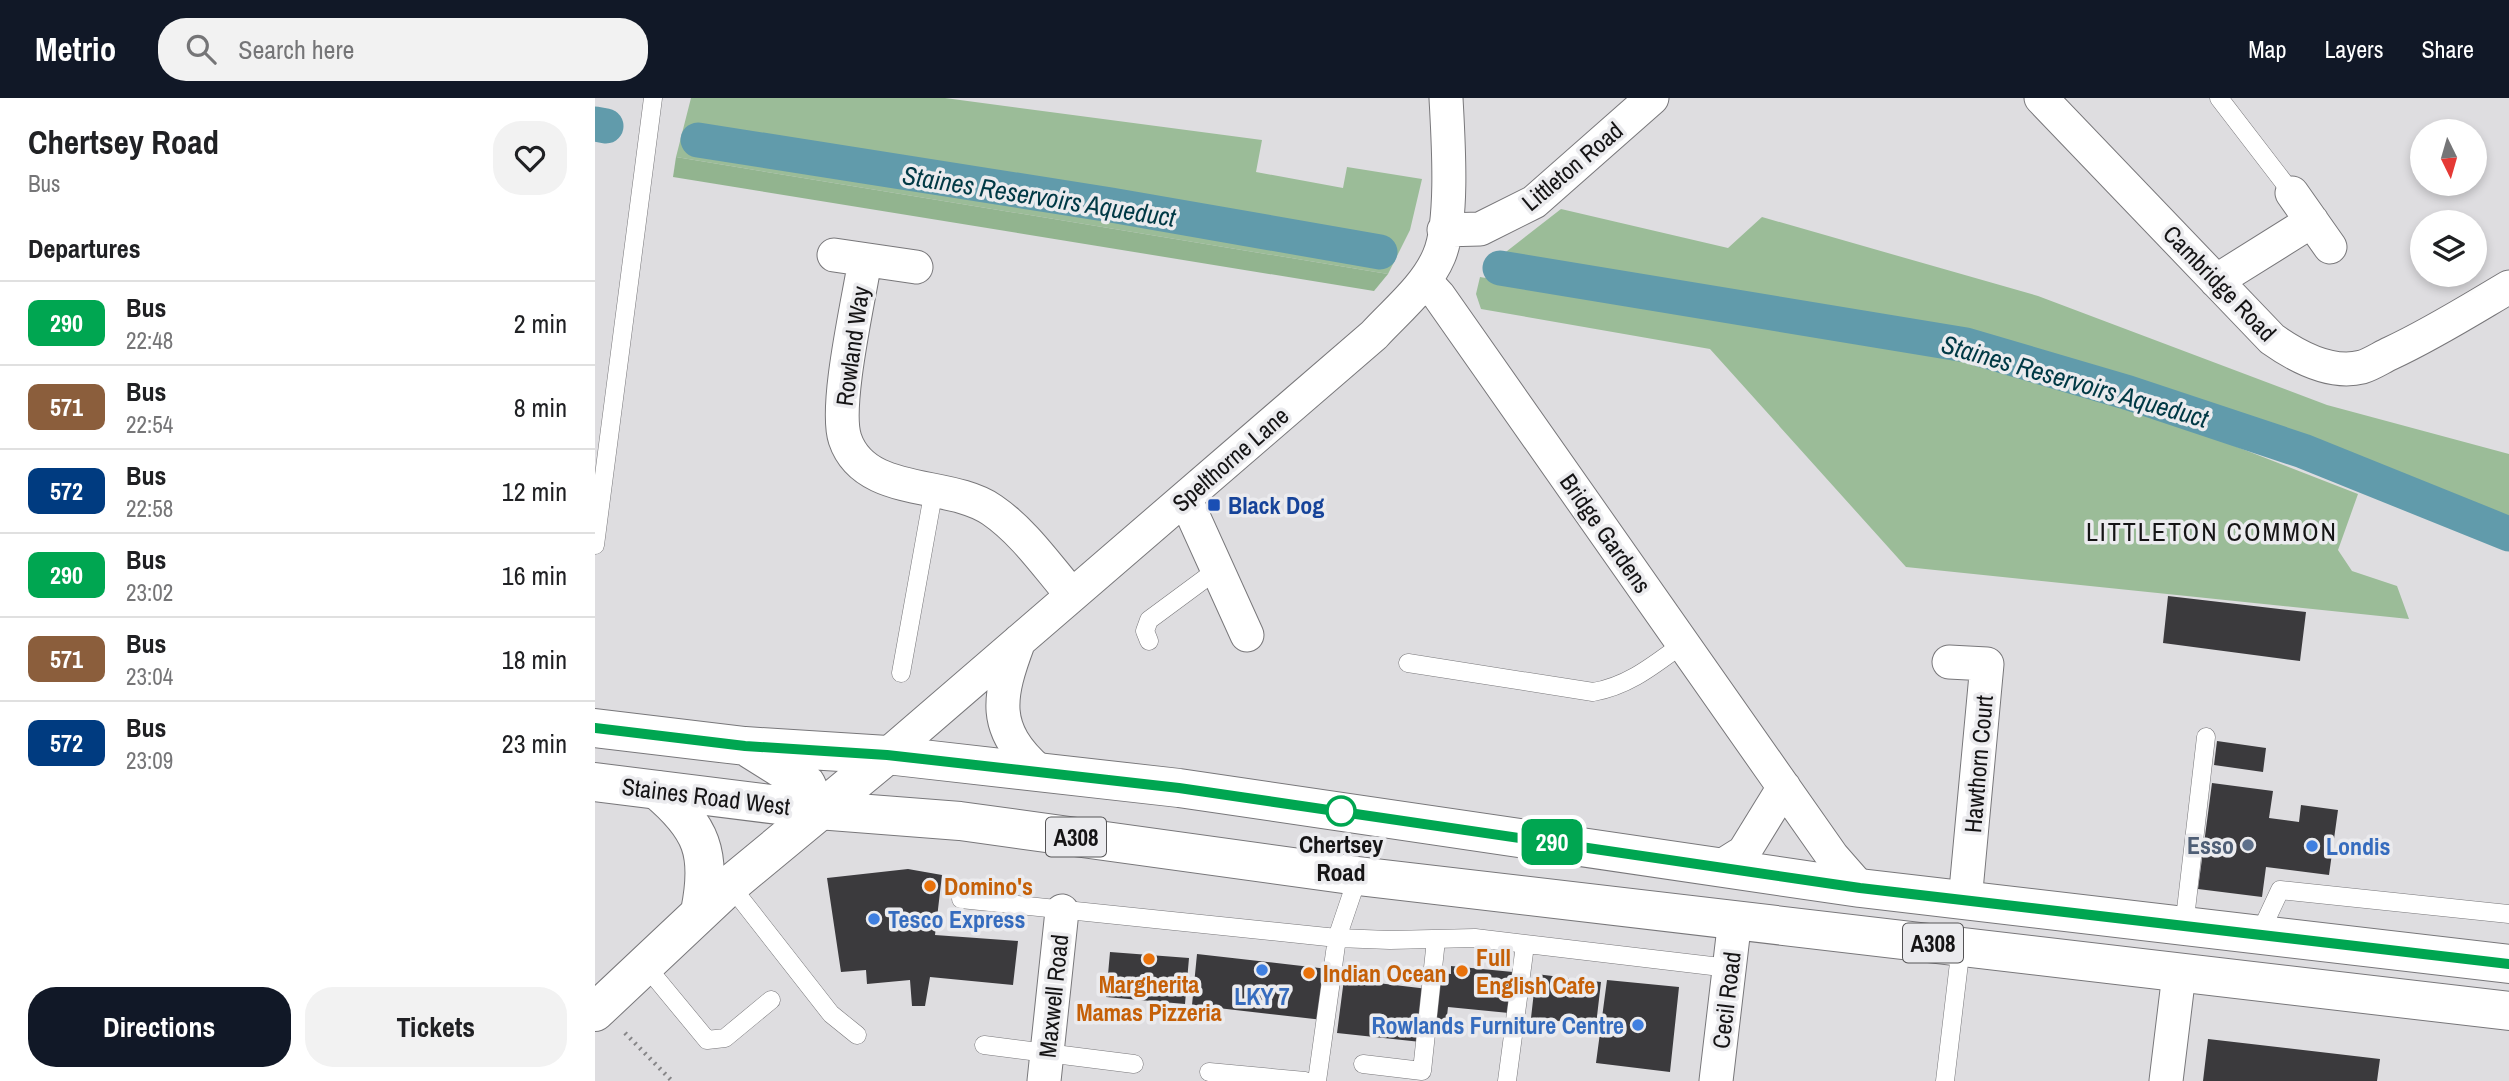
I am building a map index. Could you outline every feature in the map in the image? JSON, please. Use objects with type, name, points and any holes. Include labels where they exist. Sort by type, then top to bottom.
[{"type":"main road","name":"A308","points":[[595,728],[745,746],[887,755],[1039,771],[1193,790],[1860,888],[2509,964]]},
{"type":"main road","points":[[745,746],[806,784],[818,810]]},
{"type":"main road","points":[[597,1010],[730,885],[887,755],[916,790],[960,821]]},
{"type":"main road","name":"Staines Road West","points":[[595,782],[818,810]]},
{"type":"main road","points":[[657,789],[688,818],[706,860],[700,912]]},
{"type":"main road","name":"A308","points":[[818,810],[960,821],[1357,876],[2509,1011]]},
{"type":"street","name":"Spelthorne Lane","points":[[887,755],[1374,335],[1425,281],[1440,254],[1444,230],[1449,169],[1446,98]]},
{"type":"street","name":"Littleton Road","points":[[1444,230],[1480,229],[1534,202],[1652,98]]},
{"type":"street","name":"Cambridge Road","points":[[2041,98],[2272,339],[2291,353],[2339,368],[2361,367],[2421,339],[2509,287]]},
{"type":"street","points":[[2216,281],[2321,234],[2292,193]]},
{"type":"street","name":"Rowland Way","points":[[916,267],[850,257],[841,411],[845,439],[858,460],[883,478],[964,497],[991,509],[1020,534],[1072,595]]},
{"type":"street","name":"Bridge Gardens","points":[[1425,281],[1439,296],[1832,856],[1860,888]]},
{"type":"street","points":[[1185,498],[1247,635]]},
{"type":"street","points":[[1019,641],[1007,674],[1003,709],[1007,736],[1018,753],[1039,771]]},
{"type":"street","name":"Hawthorn Court","points":[[1949,662],[1987,664],[1965,901]]},
{"type":"street","points":[[1720,867],[1735,861],[1744,852],[1784,787]]},
{"type":"street","name":"Maxwell Road","points":[[1045,1067],[1062,911]]},
{"type":"street","name":"Cecil Road","points":[[1716,1081],[1735,919]]},
{"type":"street","points":[[2166,1081],[2179,974]]},
{"type":"lane","points":[[595,545],[653,98]]},
{"type":"lane","points":[[2219,98],[2292,193]]},
{"type":"lane","points":[[901,673],[934,489]]},
{"type":"lane","points":[[1149,641],[1145,631],[1149,620],[1218,569]]},
{"type":"lane","points":[[1408,663],[1593,692],[1615,689],[1684,643]]},
{"type":"lane","points":[[2184,927],[2206,737]]},
{"type":"lane","points":[[1317,1081],[1337,938],[1357,876]]},
{"type":"lane","points":[[730,885],[831,1014],[857,1035]]},
{"type":"lane","points":[[2259,935],[2280,890],[2509,914]]},
{"type":"lane","points":[[961,900],[1337,938],[1475,938],[1729,968]]},
{"type":"lane","points":[[1363,1064],[1422,1071],[1436,940]]},
{"type":"lane","points":[[1507,1081],[1525,946]]},
{"type":"lane","points":[[1945,1081],[1961,946]]},
{"type":"lane","points":[[645,965],[707,1040],[726,1038],[771,1000]]},
{"type":"lane","points":[[984,1045],[1045,1067],[1134,1064]]},
{"type":"lane","points":[[1209,1072],[1305,1081]]},
{"type":"path","points":[[597,1010],[672,1081]]},
{"type":"green space","points":[[691,98],[945,98],[1262,140],[1256,172],[1343,188],[1347,167],[1422,179],[1410,230],[1388,274],[676,157]]},
{"type":"green space","points":[[676,157],[1388,274],[1374,291],[673,177]]},
{"type":"green space","points":[[1561,209],[1728,248],[1762,217],[2038,296],[2327,405],[2509,454],[2509,521],[2302,437],[1970,338],[1502,255]]},
{"type":"green space","points":[[1480,277],[1974,363],[2116,400],[2358,494],[2338,550],[2352,571],[2397,586],[2409,619],[1906,567],[1710,349],[1481,309],[1476,294]]},
{"type":"building","points":[[2168,596],[2306,612],[2300,661],[2163,643]]},
{"type":"building","points":[[2217,741],[2266,748],[2263,772],[2214,765]]},
{"type":"building","name":"Esso","points":[[2212,783],[2273,791],[2269,818],[2299,822],[2301,805],[2338,810],[2329,875],[2266,867],[2262,897],[2198,889]]},
{"type":"building","name":"Tesco Express","points":[[908,869],[942,875],[935,935],[1018,941],[1013,985],[930,977],[925,1006],[912,1006],[910,980],[867,984],[866,970],[841,972],[827,878]]},
{"type":"building","points":[[1110,952],[1189,958],[1185,1004],[1106,997]]},
{"type":"building","points":[[1197,954],[1328,969],[1323,1020],[1192,1005]]},
{"type":"building","points":[[1451,966],[1513,972],[1509,1013],[1448,1007],[1446,1025],[1435,1024],[1440,973],[1451,974]]},
{"type":"building","points":[[1536,974],[1601,982],[1596,1025],[1531,1018]]},
{"type":"building","points":[[1344,979],[1428,989],[1421,1042],[1337,1033]]},
{"type":"building","name":"Rowlands Furniture Centre","points":[[1607,980],[1679,987],[1670,1072],[1596,1063]]},
{"type":"building","points":[[2208,1039],[2380,1059],[2377,1081],[2203,1081]]},
{"type":"waterway","name":"Staines Reservoirs Aqueduct","points":[[595,124],[606,126]]},
{"type":"waterway","name":"Staines Reservoirs Aqueduct","points":[[698,140],[1111,205],[1380,252]]},
{"type":"waterway","name":"Staines Reservoirs Aqueduct","points":[[1500,268],[1966,345],[2129,393],[2303,451],[2509,534]]},
{"type":"bus line","name":"290","points":[[595,728],[745,746],[887,755],[1179,788],[1860,888],[2509,964]]},
{"type":"place","name":"Black Dog","points":[[1214,505]]},
{"type":"place","name":"Chertsey Road","points":[[1341,811]]},
{"type":"place","name":"Esso","points":[[2248,845]]},
{"type":"place","name":"Londis","points":[[2312,846]]},
{"type":"place","name":"Domino's","points":[[930,886]]},
{"type":"place","name":"Tesco Express","points":[[874,919]]},
{"type":"place","name":"Margherita Mamas Pizzeria","points":[[1149,959]]},
{"type":"place","name":"LKY 7","points":[[1262,970]]},
{"type":"place","name":"Full English Cafe","points":[[1462,971]]},
{"type":"place","name":"Indian Ocean","points":[[1309,973]]},
{"type":"place","name":"Rowlands Furniture Centre","points":[[1638,1025]]},
{"type":"district","name":"LITTLETON COMMON","points":[[2212,531]]}]
